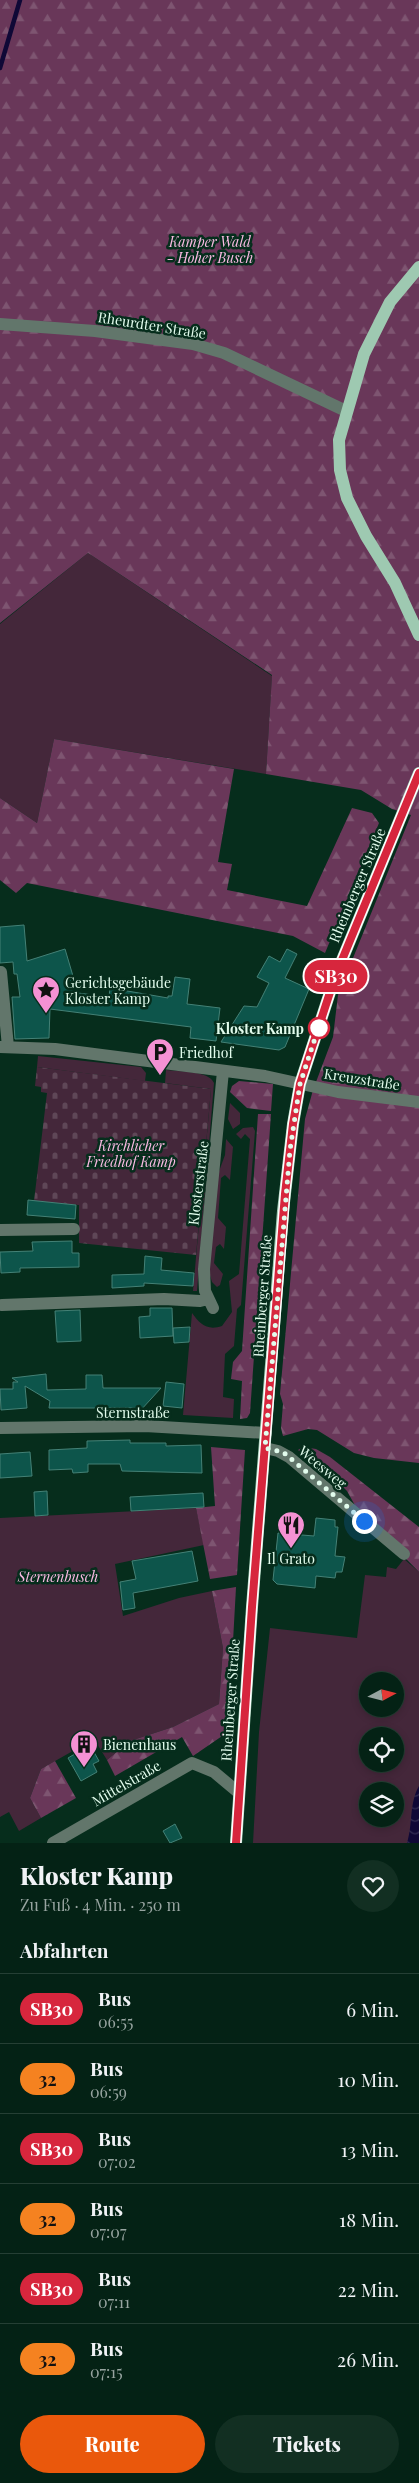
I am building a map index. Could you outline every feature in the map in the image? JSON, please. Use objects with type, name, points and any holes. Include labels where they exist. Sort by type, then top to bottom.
[{"type":"main road","points":[[419,267],[390,302],[364,354],[346,410],[339,440],[340,470],[347,498],[366,536],[395,583],[419,635]]},
{"type":"main road","name":"Rheinberger Straße","points":[[236,1843],[286,1177],[300,1084],[335,977],[419,773]]},
{"type":"street","name":"Rheurdter Straße","points":[[0,324],[95,331],[193,344],[224,354],[346,410]]},
{"type":"street","points":[[1,972],[4,1047],[55,1049],[265,1076],[300,1084]]},
{"type":"street","name":"Klosterstraße","points":[[2,1305],[148,1299],[211,1303],[204,1269],[223,1071]]},
{"type":"street","name":"Kreuzstraße","points":[[300,1084],[419,1102]]},
{"type":"street","points":[[0,1230],[74,1229]]},
{"type":"street","name":"Sternstraße","points":[[0,1428],[145,1426],[266,1433]]},
{"type":"street","name":"Weesweg","points":[[265,1448],[278,1451],[289,1457],[404,1554]]},
{"type":"street","name":"Mittelstraße","points":[[52,1843],[192,1763],[214,1772],[239,1793]]},
{"type":"green space","name":"Kamper Wald - Hoher Busch","points":[[0,0],[419,0],[419,1463],[374,1458],[354,1453],[317,1430],[308,1429],[283,1436],[281,1428],[283,1404],[280,1394],[305,1119],[313,1090],[333,1037],[338,995],[411,815],[392,809],[361,790],[266,774],[272,675],[88,553],[0,623]]},
{"type":"green space","points":[[88,553],[272,676],[266,774],[54,739],[37,823],[0,798],[0,624]]},
{"type":"green space","points":[[54,739],[234,769],[218,862],[232,864],[227,890],[307,906],[352,808],[372,813],[379,823],[325,953],[293,936],[27,883],[16,893],[0,880],[0,798],[37,823]]},
{"type":"green space","points":[[38,1056],[141,1067],[146,1073],[145,1081],[37,1067]]},
{"type":"green space","name":"Kirchlicher Friedhof Kamp","points":[[37,1067],[211,1089],[196,1255],[79,1243],[79,1205],[34,1201],[47,1093],[41,1092],[41,1087],[35,1086]]},
{"type":"green space","points":[[166,1070],[193,1072],[206,1076],[214,1083],[197,1291],[193,1291],[211,1089],[165,1083]]},
{"type":"green space","points":[[239,1081],[273,1084],[271,1111],[247,1108],[230,1092],[232,1086]]},
{"type":"green space","points":[[230,1103],[240,1113],[240,1124],[233,1129],[228,1119]]},
{"type":"green space","points":[[258,1114],[271,1114],[250,1413],[247,1418],[240,1419],[242,1381],[231,1379],[233,1362],[242,1351]]},
{"type":"green space","points":[[253,1127],[255,1131],[241,1305],[237,1309],[234,1346],[225,1354],[223,1397],[234,1399],[233,1418],[183,1415],[192,1313],[201,1323],[212,1328],[222,1326],[232,1312],[229,1281],[239,1274],[250,1139],[245,1134],[241,1139],[236,1134],[243,1128]]},
{"type":"green space","points":[[226,1139],[233,1147],[230,1180],[225,1175],[221,1178],[218,1218],[226,1227],[224,1249],[220,1244],[216,1247],[214,1263],[223,1274],[220,1285],[217,1287],[212,1282],[209,1272],[218,1174],[225,1155]]},
{"type":"green space","points":[[211,1447],[245,1450],[237,1575],[210,1579],[196,1508],[215,1506]]},
{"type":"green space","points":[[303,1447],[316,1449],[330,1457],[419,1527],[419,1572],[357,1509],[347,1491],[331,1475],[298,1450]]},
{"type":"green space","name":"Sternenbusch","points":[[196,1508],[204,1545],[115,1564],[123,1616],[179,1598],[212,1591],[223,1648],[219,1704],[173,1727],[130,1741],[107,1760],[94,1739],[41,1769],[30,1798],[41,1818],[19,1831],[9,1812],[0,1817],[0,1518]]},
{"type":"green space","points":[[404,1559],[419,1572],[419,1843],[253,1843],[259,1732],[270,1628],[357,1638],[365,1575],[386,1577],[387,1567],[396,1569]]},
{"type":"green space","points":[[236,1587],[228,1732],[193,1756],[182,1737],[115,1776],[107,1760],[130,1741],[173,1727],[219,1704],[223,1648],[212,1591]]},
{"type":"green space","points":[[55,1761],[76,1798],[41,1818],[30,1798],[41,1769]]},
{"type":"water","points":[[419,1786],[419,1843],[407,1843],[412,1806]]},
{"type":"building","points":[[24,925],[27,961],[65,949],[78,993],[109,997],[110,988],[168,998],[168,996],[172,996],[175,977],[190,979],[187,1004],[220,1008],[216,1041],[190,1038],[191,1027],[50,1009],[49,1038],[15,1039],[12,997],[20,997],[17,974],[14,974],[13,962],[0,963],[0,927]]},
{"type":"building","points":[[287,949],[297,954],[285,978],[309,989],[285,1047],[279,1050],[221,1042],[244,1006],[257,1007],[269,983],[257,977],[269,956],[280,962]]},
{"type":"building","points":[[28,1200],[76,1205],[75,1219],[27,1215]]},
{"type":"building","points":[[72,1241],[72,1253],[79,1253],[79,1267],[20,1268],[20,1272],[1,1273],[0,1252],[33,1251],[32,1242]]},
{"type":"building","points":[[145,1256],[162,1258],[161,1270],[194,1273],[193,1286],[144,1283],[144,1286],[112,1288],[112,1275],[144,1274]]},
{"type":"building","points":[[150,1308],[172,1308],[173,1336],[140,1338],[139,1317],[150,1316]]},
{"type":"building","points":[[80,1310],[81,1341],[57,1342],[55,1311]]},
{"type":"building","points":[[190,1327],[189,1342],[174,1343],[173,1328]]},
{"type":"building","points":[[46,1374],[47,1390],[86,1389],[86,1375],[102,1375],[103,1388],[161,1388],[140,1411],[136,1408],[49,1408],[50,1401],[25,1386],[27,1408],[1,1410],[0,1389],[13,1389],[13,1382],[18,1382],[12,1378]]},
{"type":"building","points":[[166,1382],[184,1384],[182,1408],[163,1406]]},
{"type":"building","points":[[130,1440],[130,1443],[166,1443],[166,1446],[201,1445],[202,1473],[122,1471],[120,1464],[88,1464],[88,1472],[73,1473],[72,1469],[49,1470],[49,1450],[87,1448],[87,1441]]},
{"type":"building","points":[[30,1452],[32,1476],[0,1478],[0,1454]]},
{"type":"building","points":[[47,1491],[48,1515],[35,1516],[34,1492]]},
{"type":"building","points":[[203,1493],[204,1507],[131,1511],[130,1497]]},
{"type":"building","points":[[316,1518],[335,1520],[335,1527],[338,1527],[335,1556],[345,1557],[342,1572],[336,1572],[335,1578],[316,1576],[315,1588],[277,1584],[273,1580],[278,1533],[314,1536]]},
{"type":"building","points":[[192,1551],[198,1581],[133,1593],[135,1608],[123,1610],[120,1582],[136,1579],[132,1561]]},
{"type":"building","name":"Bienenhaus","points":[[90,1745],[99,1761],[93,1764],[97,1772],[81,1781],[68,1758]]},
{"type":"building","points":[[175,1824],[182,1838],[170,1843],[163,1831]]},
{"type":"waterway","points":[[0,68],[20,0]]},
{"type":"bus line","name":"SB30","points":[[236,1843],[252,1607],[286,1177],[293,1124],[300,1084],[335,977],[419,773]]},
{"type":"place","name":"Gerichtsgebäude Kloster Kamp","points":[[46,1014]]},
{"type":"place","name":"Kloster Kamp","points":[[319,1028]]},
{"type":"place","name":"Friedhof","points":[[160,1076]]},
{"type":"place","name":"Il Grato","points":[[291,1549]]},
{"type":"place","name":"Bienenhaus","points":[[84,1768]]},
{"type":"route","points":[[319,1028],[319,1026],[300,1084],[286,1177],[265,1448],[283,1452],[364,1521]]}]
